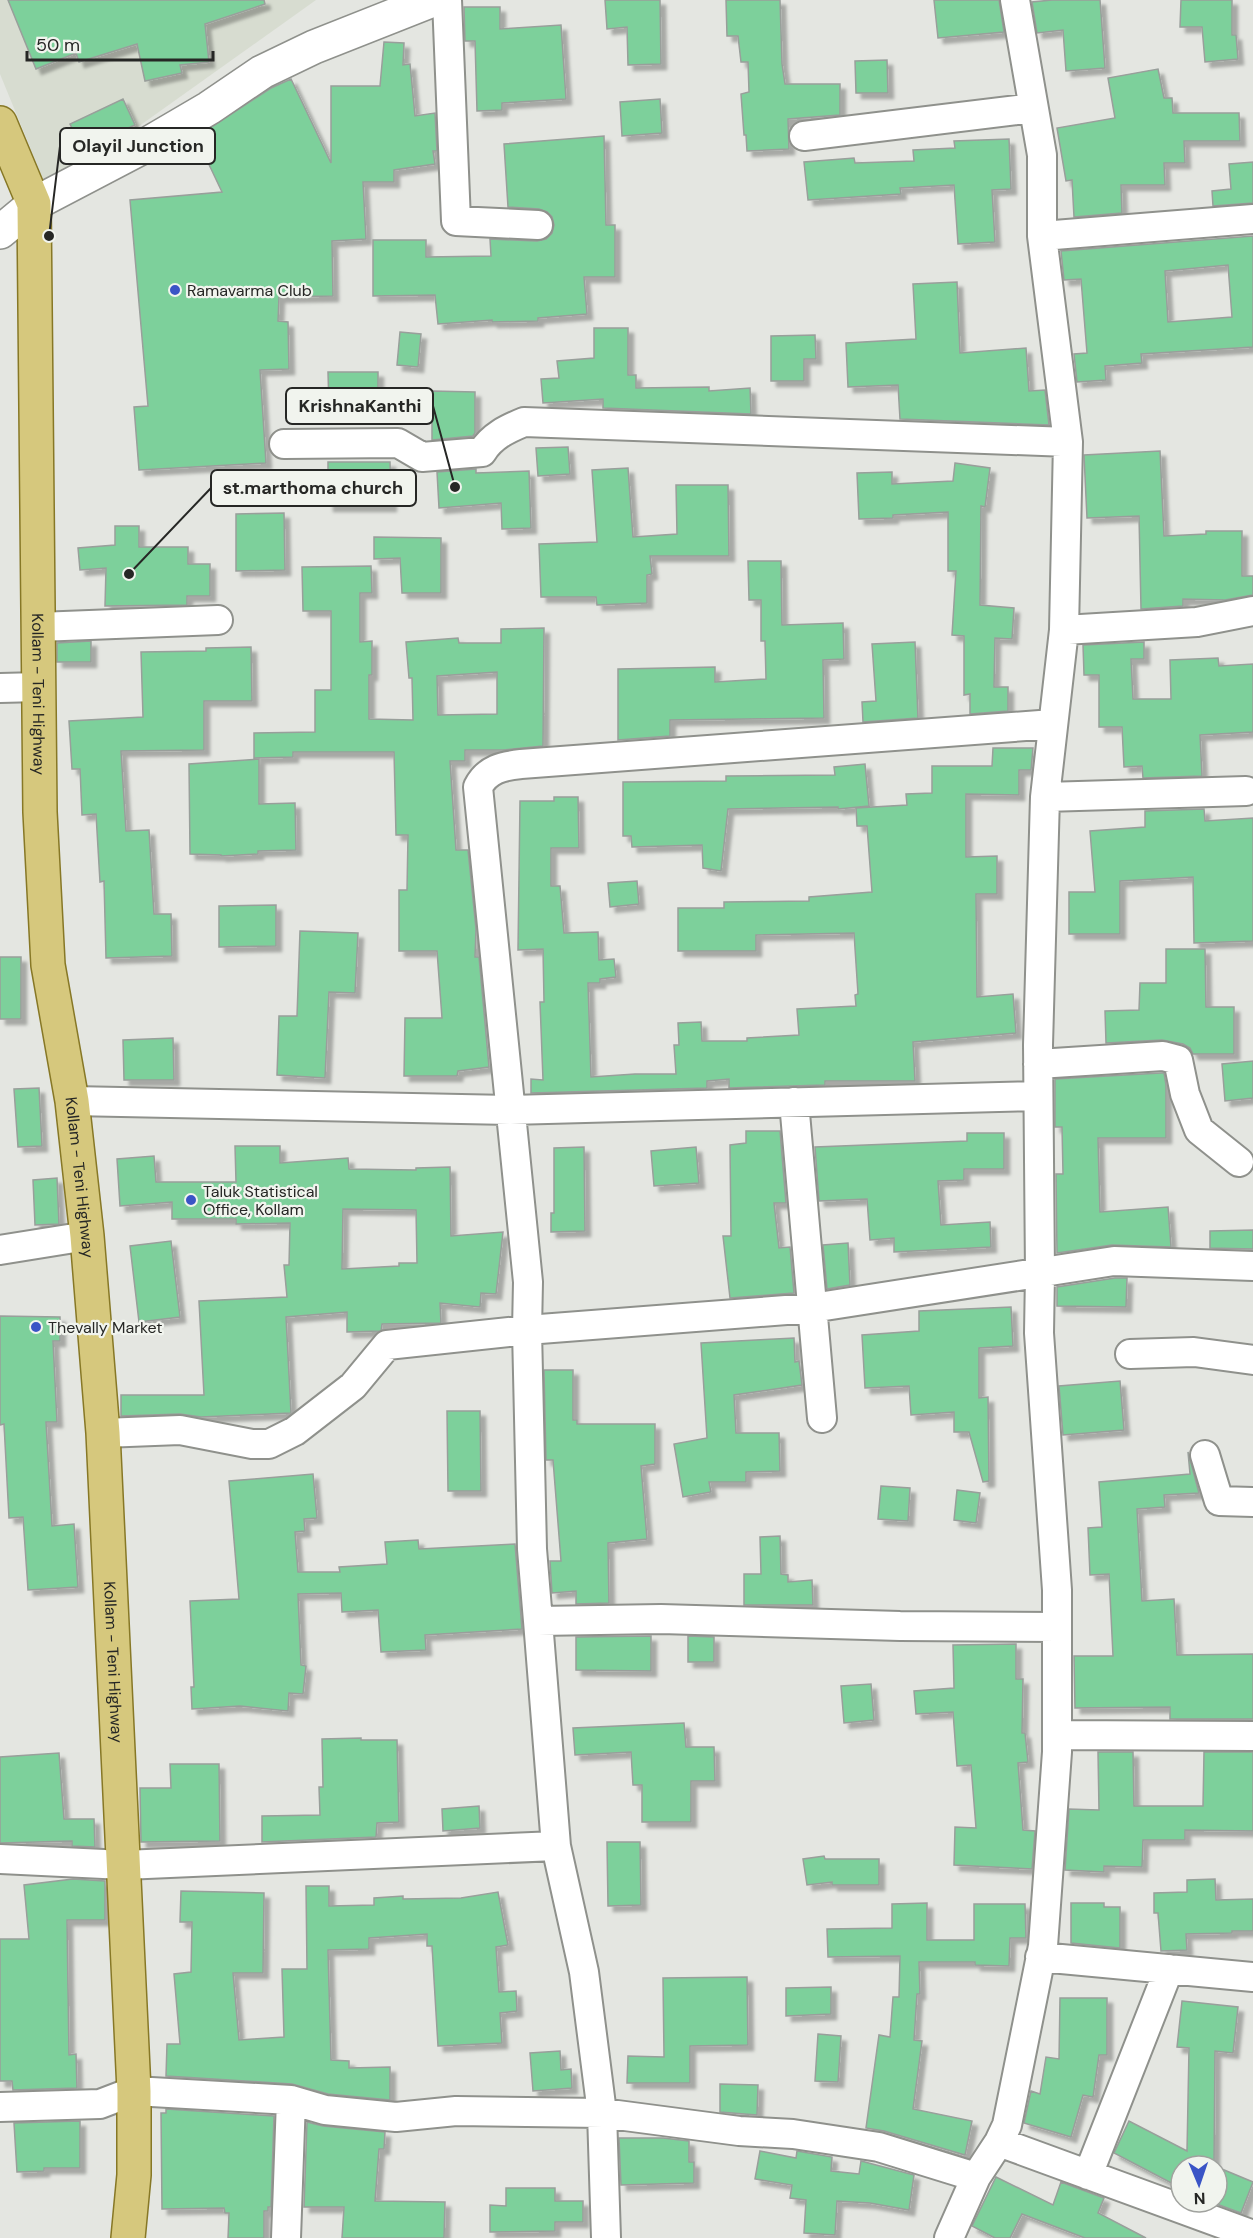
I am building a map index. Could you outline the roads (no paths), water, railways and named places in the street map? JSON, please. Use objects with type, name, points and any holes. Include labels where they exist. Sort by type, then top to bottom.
[{"type":"main road","name":"Kollam - Teni Highway","points":[[0,123],[34,204],[40,812],[48,965],[72,1101],[87,1236],[103,1433],[134,2091],[134,2175],[128,2238]]},
{"type":"street","points":[[0,232],[34,204],[139,149],[199,114],[262,72],[324,43],[433,0]]},
{"type":"street","points":[[447,0],[456,221],[538,225]]},
{"type":"street","points":[[949,2238],[975,2176],[999,2142],[1006,2125],[1043,1946],[1057,1735],[1057,1590],[1039,1333],[1038,1064],[1046,797],[1064,630],[1068,442],[1042,236],[1042,155],[1015,0]]},
{"type":"street","points":[[804,136],[1033,108]]},
{"type":"street","points":[[1042,236],[1253,219]]},
{"type":"street","points":[[284,444],[398,443],[422,457],[482,452],[487,443],[501,432],[525,422],[1068,442]]},
{"type":"street","points":[[1064,630],[1197,622],[1253,611]]},
{"type":"street","points":[[39,627],[218,620]]},
{"type":"street","points":[[0,688],[39,687]]},
{"type":"street","points":[[606,2238],[602,2113],[584,1972],[556,1846],[532,1549],[528,1282],[478,787],[483,776],[505,766],[521,764],[1053,724]]},
{"type":"street","points":[[1046,797],[1246,791]]},
{"type":"street","points":[[1038,1064],[1163,1056],[1178,1060],[1185,1094],[1199,1130],[1239,1162]]},
{"type":"street","points":[[72,1101],[510,1110],[1038,1096]]},
{"type":"street","points":[[794,1102],[822,1418]]},
{"type":"street","points":[[0,1250],[87,1236]]},
{"type":"street","points":[[103,1433],[180,1430],[252,1444],[269,1444],[295,1431],[353,1386],[387,1345],[527,1330],[812,1308],[1114,1261],[1253,1266]]},
{"type":"street","points":[[1130,1354],[1194,1352],[1253,1360]]},
{"type":"street","points":[[1205,1455],[1219,1501],[1253,1502]]},
{"type":"street","points":[[538,1621],[661,1619],[900,1626],[1057,1627]]},
{"type":"street","points":[[1057,1735],[1253,1736]]},
{"type":"street","points":[[0,1859],[124,1866],[556,1846]]},
{"type":"street","points":[[1041,1957],[1253,1977]]},
{"type":"street","points":[[1088,2175],[1169,1969]]},
{"type":"street","points":[[0,2107],[99,2104],[134,2091],[291,2100],[325,2110],[396,2117],[456,2111],[602,2113],[728,2130],[793,2134],[879,2147],[975,2176]]},
{"type":"street","points":[[286,2238],[291,2100]]},
{"type":"street","points":[[999,2142],[1253,2235]]},
{"type":"place","name":"Olayil Junction","points":[[49,236]]},
{"type":"place","name":"Ramavarma Club","points":[[175,290]]},
{"type":"place","name":"KrishnaKanthi","points":[[455,487]]},
{"type":"place","name":"st.marthoma church","points":[[129,574]]},
{"type":"place","name":"Taluk Statistical Office, Kollam","points":[[191,1200]]},
{"type":"place","name":"Thevally Market","points":[[36,1327]]}]
